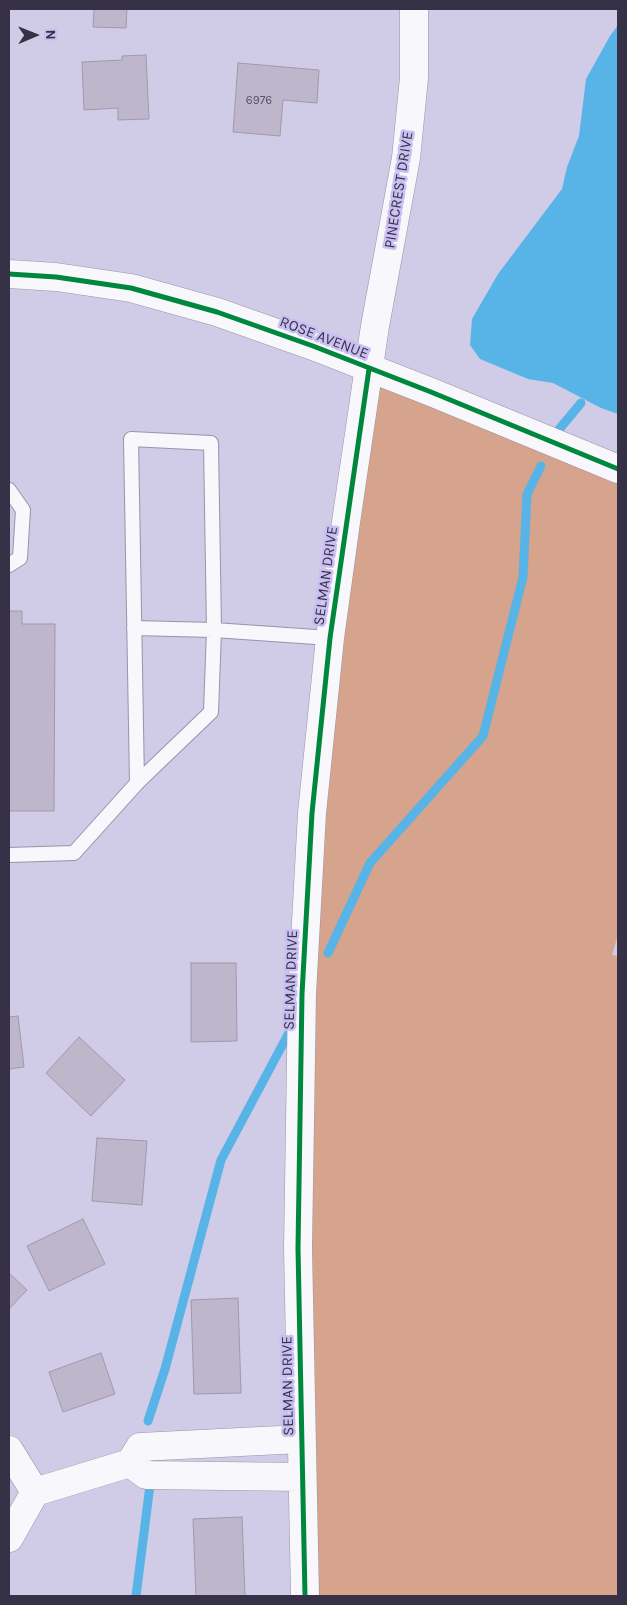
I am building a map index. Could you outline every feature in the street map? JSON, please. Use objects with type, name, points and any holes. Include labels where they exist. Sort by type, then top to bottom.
[{"type":"street","name":"PINECREST DRIVE","points":[[368,369],[406,158],[414,78],[414,9]]},
{"type":"street","name":"ROSE AVENUE","points":[[9,274],[56,277],[131,288],[217,312],[313,346],[618,469]]},
{"type":"street","name":"SELMAN DRIVE","points":[[305,1596],[298,1248],[302,994],[312,813],[330,638],[368,369]]},
{"type":"street","points":[[9,1538],[35,1492],[130,1463],[140,1447],[301,1438]]},
{"type":"street","points":[[9,1450],[35,1492]]},
{"type":"street","points":[[130,1463],[146,1475],[302,1477]]},
{"type":"lane","points":[[9,854],[74,853],[137,784],[211,712],[214,630],[211,443],[131,439],[137,784]]},
{"type":"lane","points":[[9,490],[23,510],[20,558],[9,566]]},
{"type":"lane","points":[[134,628],[214,630],[330,638]]},
{"type":"shaded area","points":[[369,369],[618,469],[618,935],[612,955],[618,956],[618,1596],[305,1596],[302,994]]},
{"type":"water","points":[[618,25],[618,414],[601,408],[553,383],[528,379],[480,359],[470,345],[472,319],[498,274],[562,189],[567,167],[579,136],[586,79]]},
{"type":"building","points":[[94,9],[127,9],[126,28],[93,27]]},
{"type":"building","points":[[146,55],[149,119],[118,120],[118,108],[84,110],[82,62],[122,60],[122,56]]},
{"type":"building","points":[[238,63],[319,70],[317,103],[283,100],[280,136],[233,132]]},
{"type":"building","points":[[9,611],[22,611],[22,624],[55,624],[54,811],[9,811]]},
{"type":"building","points":[[191,963],[236,963],[237,1041],[191,1042]]},
{"type":"building","points":[[18,1016],[24,1067],[9,1069],[9,1017]]},
{"type":"building","points":[[79,1037],[125,1080],[91,1116],[46,1073]]},
{"type":"building","points":[[97,1138],[147,1141],[142,1205],[92,1201]]},
{"type":"building","points":[[83,1219],[105,1264],[49,1291],[27,1246]]},
{"type":"building","points":[[9,1273],[27,1290],[9,1309]]},
{"type":"building","points":[[238,1298],[241,1393],[194,1394],[191,1300]]},
{"type":"building","points":[[101,1353],[115,1394],[63,1412],[49,1372]]},
{"type":"building","points":[[242,1517],[245,1596],[196,1596],[193,1519]]},
{"type":"waterway","points":[[556,433],[581,403]]},
{"type":"waterway","points":[[328,953],[370,863],[483,736],[523,577],[527,494],[541,466]]},
{"type":"waterway","points":[[148,1421],[165,1369],[221,1160],[292,1027]]},
{"type":"waterway","points":[[136,1596],[150,1485]]},
{"type":"cycle path","points":[[9,274],[56,277],[131,288],[217,312],[313,346],[431,392],[618,469]]},
{"type":"cycle path","points":[[305,1596],[298,1248],[302,994],[312,813],[330,638],[369,369]]}]
